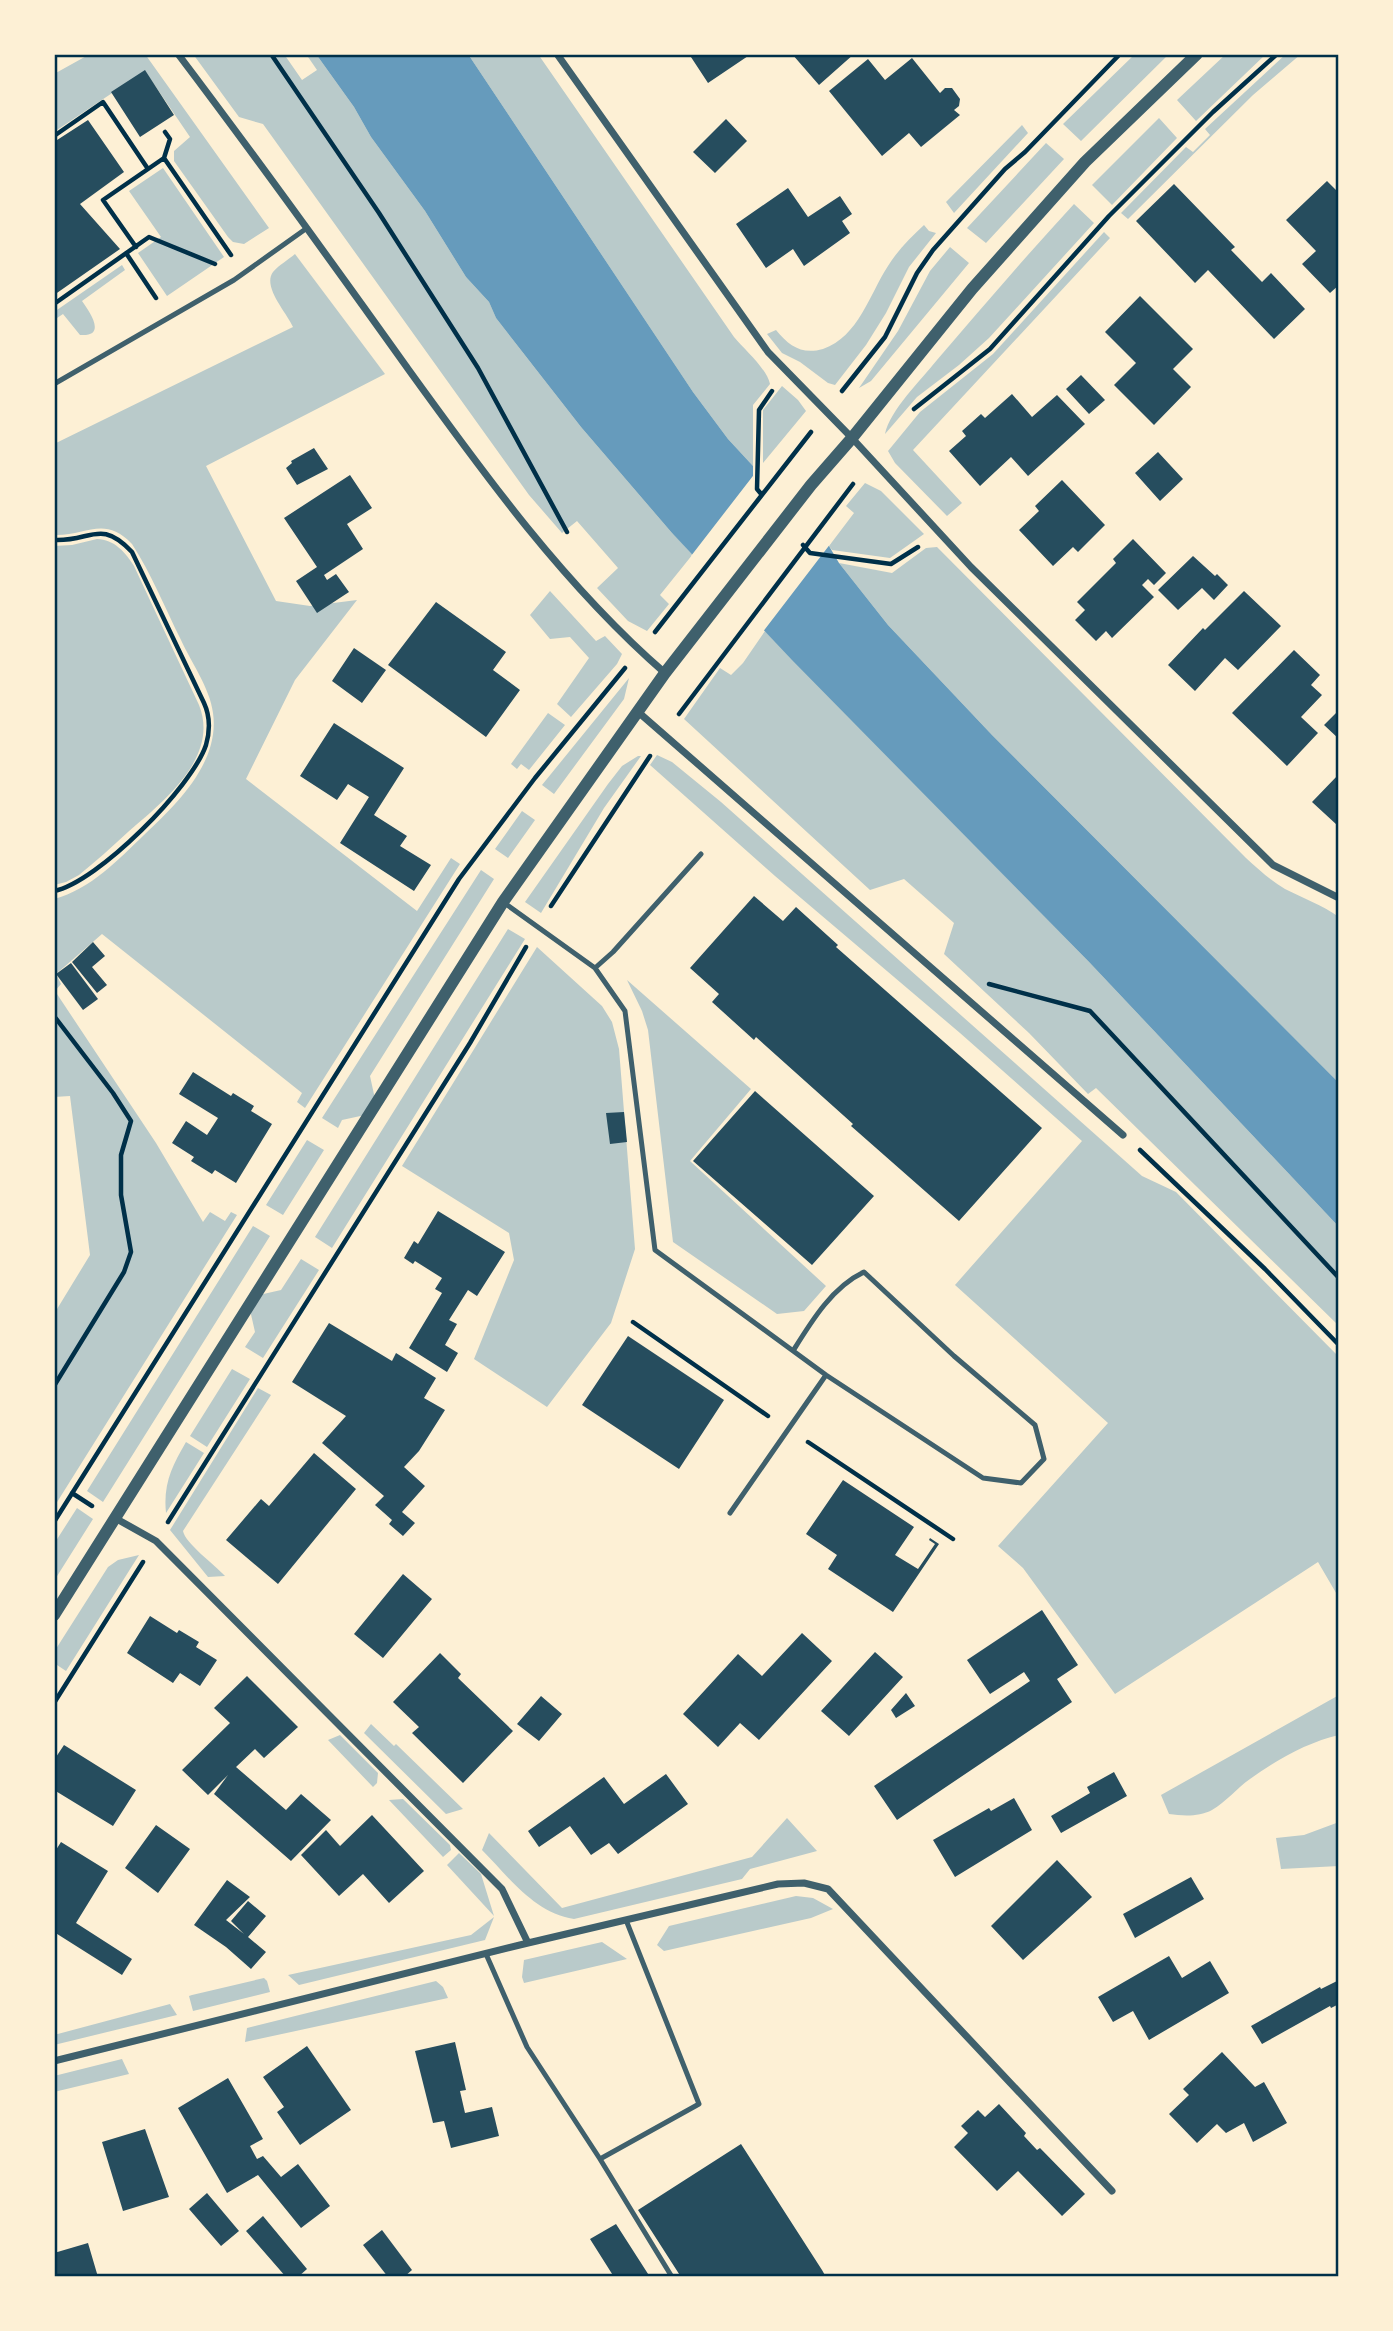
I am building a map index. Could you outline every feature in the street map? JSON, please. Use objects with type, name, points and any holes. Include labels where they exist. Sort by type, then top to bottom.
[{"type":"street","points":[[178,54],[441,414],[540,543],[617,629],[665,673]]},
{"type":"street","points":[[557,54],[768,352],[939,533],[1273,866],[1339,898]]},
{"type":"street","points":[[54,1615],[503,902],[637,711],[811,485],[972,289],[1076,172],[1197,54]]},
{"type":"street","points":[[637,711],[1123,1135]]},
{"type":"street","points":[[115,1518],[156,1541],[502,1889],[528,1943]]},
{"type":"street","points":[[54,2061],[528,1943],[778,1884],[804,1883],[828,1889],[1112,2191]]},
{"type":"lane","points":[[54,384],[234,280],[307,228]]},
{"type":"lane","points":[[595,968],[613,952],[701,854]]},
{"type":"lane","points":[[503,902],[595,968],[625,1011],[655,1250],[826,1376],[983,1478],[1020,1483],[1044,1459],[1035,1425],[954,1356],[864,1272],[848,1280],[812,1322],[793,1351]]},
{"type":"lane","points":[[730,1513],[826,1376]]},
{"type":"lane","points":[[600,2159],[699,2104],[626,1920]]},
{"type":"lane","points":[[486,1954],[527,2047],[600,2159],[671,2277]]},
{"type":"path","points":[[271,54],[380,212],[478,368],[568,534]]},
{"type":"path","points":[[54,1522],[459,879],[535,778],[675,608],[885,337],[916,273],[933,250],[1005,169],[1025,152],[1120,54]]},
{"type":"path","points":[[908,416],[990,349],[1109,216],[1213,112],[1277,54]]},
{"type":"path","points":[[54,136],[103,102],[148,169]]},
{"type":"path","points":[[136,247],[103,200],[164,158],[170,139],[165,132]]},
{"type":"path","points":[[164,158],[235,260],[224,268]]},
{"type":"path","points":[[54,304],[149,237],[224,268],[234,280]]},
{"type":"path","points":[[126,253],[164,309]]},
{"type":"path","points":[[757,489],[759,410]]},
{"type":"path","points":[[691,697],[871,460]]},
{"type":"path","points":[[54,540],[71,540],[106,533],[120,540],[132,552],[204,702],[208,712],[209,734],[190,777],[163,808],[81,881],[54,891]]},
{"type":"path","points":[[810,552],[891,564],[939,533]]},
{"type":"path","points":[[54,1703],[470,1042],[538,926],[665,734]]},
{"type":"path","points":[[986,983],[1090,1011],[1339,1278]]},
{"type":"path","points":[[54,1016],[131,1121],[121,1155],[121,1195],[131,1252],[124,1272],[54,1386]]},
{"type":"path","points":[[1123,1135],[1265,1269],[1339,1345]]},
{"type":"shaded area","points":[[90,54],[145,54],[269,228],[244,244],[233,242],[228,237],[174,161],[174,151],[190,137],[145,71],[54,132],[54,74]]},
{"type":"shaded area","points":[[193,54],[284,54],[302,80],[317,70],[306,54],[316,54],[354,107],[371,137],[425,211],[466,277],[489,302],[496,318],[581,427],[693,554],[660,595],[669,604],[647,631],[628,621],[597,588],[618,568],[577,521],[562,533],[529,495],[263,124],[239,117]]},
{"type":"shaded area","points":[[468,54],[538,54],[734,337],[765,372],[770,384],[753,405],[753,466],[728,439],[693,392]]},
{"type":"shaded area","points":[[1135,54],[1169,54],[1081,141],[1063,124]]},
{"type":"shaded area","points":[[1226,54],[1266,54],[1196,121],[1177,100]]},
{"type":"shaded area","points":[[1286,54],[1301,54],[1253,95],[1128,219],[1121,213],[1186,147],[1193,152],[1210,135],[1205,129]]},
{"type":"shaded area","points":[[1159,118],[1177,138],[1112,205],[1092,185]]},
{"type":"shaded area","points":[[1022,125],[1028,133],[954,213],[946,202]]},
{"type":"shaded area","points":[[1046,143],[1064,159],[986,243],[967,228]]},
{"type":"shaded area","points":[[163,168],[224,257],[167,296],[138,253],[161,237],[129,191]]},
{"type":"shaded area","points":[[1074,204],[1094,223],[989,338],[917,397],[885,434],[893,415],[907,396]]},
{"type":"shaded area","points":[[924,225],[929,231],[936,233],[909,267],[866,345],[835,385],[782,353],[767,334],[776,330],[791,345],[809,351],[823,349],[846,335],[862,314],[892,260]]},
{"type":"shaded area","points":[[1104,232],[1110,238],[913,450],[962,503],[947,516],[895,463],[888,451],[920,412],[993,354]]},
{"type":"shaded area","points":[[950,247],[969,263],[871,381],[859,388],[898,331],[930,271]]},
{"type":"shaded area","points":[[295,254],[385,374],[206,466],[276,601],[310,606],[357,600],[295,680],[246,779],[417,911],[451,858],[460,864],[305,1108],[297,1102],[302,1093],[102,934],[56,974],[61,984],[55,991],[156,1143],[203,1222],[210,1212],[225,1221],[231,1212],[237,1215],[54,1507],[54,1314],[90,1255],[70,1096],[54,1097],[54,899],[92,881],[125,854],[194,781],[210,748],[213,713],[204,685],[132,544],[113,530],[95,529],[54,535],[54,444],[293,327],[273,292],[270,278],[275,269]]},
{"type":"shaded area","points":[[122,265],[125,270],[82,301],[94,322],[93,332],[80,335],[63,314],[54,320],[54,312]]},
{"type":"shaded area","points":[[782,386],[806,411],[763,463],[763,410]]},
{"type":"shaded area","points":[[865,483],[881,491],[924,534],[890,558],[832,550],[829,546],[854,513],[846,506]]},
{"type":"shaded area","points":[[97,539],[114,544],[134,566],[199,705],[203,724],[202,743],[184,777],[157,807],[79,875],[54,885],[54,546]]},
{"type":"shaded area","points":[[937,547],[1246,858],[1280,886],[1339,917],[1339,1083],[992,735],[888,625],[839,563],[892,573],[926,548]]},
{"type":"shaded area","points":[[550,591],[596,641],[605,636],[622,654],[617,664],[571,717],[557,704],[589,658],[570,637],[550,639],[530,615]]},
{"type":"shaded area","points":[[765,631],[1090,963],[1339,1227],[1339,1326],[1096,1088],[1088,1094],[1029,1033],[944,954],[954,923],[904,879],[870,890],[684,719],[720,668],[731,675],[743,663]]},
{"type":"shaded area","points":[[629,678],[624,699],[554,794],[542,785]]},
{"type":"shaded area","points":[[548,713],[565,725],[529,770],[521,764],[517,769],[511,764]]},
{"type":"shaded area","points":[[657,755],[672,762],[721,802],[1142,1176],[1176,1192],[1339,1357],[1339,1598],[1318,1562],[1115,1694],[1023,1568],[998,1546],[1108,1423],[955,1285],[1082,1141],[650,765]]},
{"type":"shaded area","points":[[641,756],[604,808],[541,913],[525,902],[608,784],[622,766]]},
{"type":"shaded area","points":[[522,811],[535,820],[508,858],[495,849]]},
{"type":"shaded area","points":[[481,870],[494,879],[370,1076],[375,1099],[365,1115],[342,1120],[338,1128],[322,1118]]},
{"type":"shaded area","points":[[508,929],[525,939],[332,1248],[315,1237]]},
{"type":"shaded area","points":[[537,947],[602,1006],[612,1022],[619,1049],[635,1249],[611,1323],[547,1407],[474,1359],[514,1260],[509,1233],[402,1166]]},
{"type":"shaded area","points":[[627,980],[751,1089],[690,1161],[826,1286],[804,1311],[777,1314],[673,1242],[648,1030]]},
{"type":"shaded area","points":[[307,1140],[324,1150],[283,1215],[266,1205]]},
{"type":"shaded area","points":[[253,1226],[270,1236],[103,1502],[87,1491]]},
{"type":"shaded area","points":[[301,1259],[319,1270],[263,1358],[245,1347],[255,1332],[250,1310],[259,1295],[281,1290]]},
{"type":"shaded area","points":[[232,1369],[250,1379],[207,1447],[190,1436]]},
{"type":"shaded area","points":[[258,1388],[271,1395],[183,1531],[195,1548],[225,1576],[208,1577],[170,1530]]},
{"type":"shaded area","points":[[186,1442],[204,1453],[166,1513],[166,1493],[170,1476]]},
{"type":"shaded area","points":[[77,1508],[93,1519],[54,1581],[54,1544]]},
{"type":"shaded area","points":[[139,1555],[66,1671],[54,1663],[54,1652],[108,1567],[118,1560]]},
{"type":"shaded area","points":[[1339,1695],[1339,1735],[1316,1742],[1281,1759],[1250,1779],[1212,1810],[1196,1815],[1169,1814],[1161,1795]]},
{"type":"shaded area","points":[[371,1724],[394,1746],[396,1744],[463,1809],[446,1814],[364,1733]]},
{"type":"shaded area","points":[[340,1735],[378,1773],[377,1783],[373,1787],[328,1740]]},
{"type":"shaded area","points":[[403,1799],[450,1845],[451,1850],[443,1857],[389,1800]]},
{"type":"shaded area","points":[[787,1818],[817,1851],[750,1869],[742,1879],[574,1919],[534,1902],[482,1850],[489,1833],[562,1908],[752,1857]]},
{"type":"shaded area","points":[[1339,1822],[1339,1866],[1281,1869],[1276,1838],[1304,1835]]},
{"type":"shaded area","points":[[459,1853],[481,1874],[494,1916],[447,1865]]},
{"type":"shaded area","points":[[796,1896],[813,1898],[833,1909],[811,1918],[664,1951],[657,1945],[669,1926]]},
{"type":"shaded area","points":[[494,1917],[485,1940],[299,1985],[288,1975],[471,1935]]},
{"type":"shaded area","points":[[602,1942],[627,1959],[524,1983],[524,1960]]},
{"type":"shaded area","points":[[264,1978],[270,1992],[193,2011],[189,1996]]},
{"type":"shaded area","points":[[436,1981],[443,1987],[448,1998],[245,2042],[247,2028]]},
{"type":"shaded area","points":[[170,2004],[177,2015],[54,2045],[54,2035]]},
{"type":"shaded area","points":[[122,2059],[129,2074],[54,2092],[54,2076]]},
{"type":"water","points":[[316,54],[468,54],[693,392],[728,439],[753,466],[753,477],[829,546],[839,563],[888,625],[992,735],[1339,1083],[1339,1227],[1090,963],[792,660],[672,533],[581,427],[496,318],[489,302],[466,277],[425,211],[371,137],[354,107]]},
{"type":"pier","points":[[756,472],[756,475],[765,480],[831,543],[762,633],[691,556]]},
{"type":"building","points":[[689,54],[751,54],[708,83]]},
{"type":"building","points":[[792,54],[854,54],[819,85]]},
{"type":"building","points":[[912,58],[940,93],[945,88],[952,88],[960,99],[959,106],[954,110],[960,115],[921,147],[909,133],[882,156],[829,91],[868,59],[885,80]]},
{"type":"building","points":[[145,70],[174,115],[140,137],[111,92]]},
{"type":"building","points":[[726,119],[747,141],[715,173],[693,152]]},
{"type":"building","points":[[88,120],[124,172],[80,204],[120,249],[54,295],[54,142]]},
{"type":"building","points":[[1327,181],[1339,193],[1339,285],[1330,293],[1302,264],[1316,251],[1286,220]]},
{"type":"building","points":[[1174,184],[1235,247],[1231,250],[1262,282],[1271,273],[1305,309],[1274,339],[1208,270],[1195,283],[1136,221]]},
{"type":"building","points":[[788,188],[808,217],[840,196],[852,214],[842,221],[850,233],[804,266],[793,249],[766,268],[736,224]]},
{"type":"building","points":[[1140,296],[1193,349],[1173,369],[1191,387],[1154,425],[1114,385],[1136,363],[1105,332]]},
{"type":"building","points":[[1081,375],[1105,400],[1089,414],[1066,389]]},
{"type":"building","points":[[1012,394],[1032,417],[1057,395],[1085,424],[1028,476],[1011,457],[980,486],[949,451],[966,436],[962,431],[981,414],[985,418]]},
{"type":"building","points":[[314,448],[328,469],[297,485],[286,468],[291,461]]},
{"type":"building","points":[[1158,452],[1183,479],[1160,501],[1135,473]]},
{"type":"building","points":[[350,475],[372,508],[347,524],[363,549],[324,575],[327,580],[336,574],[349,592],[317,613],[296,581],[317,567],[284,518]]},
{"type":"building","points":[[1062,480],[1105,525],[1078,552],[1073,547],[1053,566],[1019,530],[1039,511],[1035,506]]},
{"type":"building","points":[[1133,539],[1166,573],[1154,585],[1148,579],[1142,585],[1154,597],[1112,638],[1106,631],[1096,641],[1075,620],[1085,610],[1077,602],[1116,563],[1113,559]]},
{"type":"building","points":[[1193,556],[1228,585],[1214,600],[1202,588],[1178,610],[1158,590]]},
{"type":"building","points":[[1244,591],[1281,626],[1238,670],[1225,658],[1195,691],[1168,665]]},
{"type":"building","points":[[436,602],[506,652],[493,670],[520,690],[486,737],[388,665]]},
{"type":"building","points":[[354,648],[386,670],[362,703],[332,681]]},
{"type":"building","points":[[1294,650],[1320,675],[1311,685],[1322,695],[1301,717],[1318,733],[1287,766],[1232,713]]},
{"type":"building","points":[[1339,710],[1339,739],[1324,725]]},
{"type":"building","points":[[334,723],[404,768],[374,815],[407,836],[400,846],[431,865],[414,891],[340,843],[369,797],[348,784],[337,800],[300,776]]},
{"type":"building","points":[[1339,774],[1339,823],[1337,825],[1312,802]]},
{"type":"building","points":[[754,896],[783,921],[796,907],[838,945],[836,947],[1042,1128],[959,1221],[851,1126],[853,1124],[756,1037],[754,1040],[712,1002],[719,994],[690,968]]},
{"type":"building","points":[[93,942],[105,956],[92,967],[107,985],[97,993],[72,962]]},
{"type":"building","points":[[71,963],[98,999],[83,1010],[56,974]]},
{"type":"building","points":[[193,1072],[231,1096],[233,1093],[254,1106],[251,1111],[272,1124],[236,1183],[215,1170],[212,1174],[191,1161],[194,1157],[172,1143],[186,1121],[207,1135],[218,1118],[179,1094]]},
{"type":"building","points":[[755,1091],[874,1196],[812,1265],[693,1161]]},
{"type":"building","points":[[624,1112],[627,1142],[610,1144],[606,1113]]},
{"type":"building","points":[[438,1211],[505,1252],[477,1296],[468,1290],[449,1320],[457,1324],[445,1345],[458,1353],[447,1372],[409,1348],[442,1293],[435,1289],[442,1278],[415,1261],[413,1264],[404,1258],[414,1241],[418,1244]]},
{"type":"building","points":[[329,1323],[392,1361],[396,1353],[436,1378],[424,1398],[445,1410],[419,1451],[404,1467],[425,1486],[402,1512],[415,1523],[403,1536],[389,1524],[392,1520],[375,1505],[384,1496],[322,1443],[346,1416],[292,1382]]},
{"type":"building","points":[[628,1336],[724,1400],[679,1469],[582,1405]]},
{"type":"building","points":[[314,1453],[356,1489],[278,1584],[226,1540],[261,1499],[269,1506]]},
{"type":"building","points":[[843,1480],[914,1527],[895,1555],[918,1569],[935,1544],[930,1538],[939,1544],[893,1612],[828,1569],[837,1555],[806,1534]]},
{"type":"building","points":[[403,1574],[432,1599],[383,1658],[354,1634]]},
{"type":"building","points":[[1042,1610],[1078,1665],[1057,1679],[1072,1702],[897,1820],[874,1786],[1030,1681],[1024,1672],[990,1694],[967,1660]]},
{"type":"building","points":[[150,1616],[177,1633],[179,1630],[199,1642],[196,1647],[217,1660],[200,1686],[180,1673],[173,1683],[127,1653]]},
{"type":"building","points":[[802,1633],[832,1661],[759,1740],[740,1723],[718,1747],[683,1714],[738,1654],[762,1676]]},
{"type":"building","points":[[875,1652],[903,1677],[849,1736],[821,1711]]},
{"type":"building","points":[[440,1653],[461,1674],[458,1678],[513,1731],[463,1783],[412,1733],[419,1727],[393,1702]]},
{"type":"building","points":[[247,1676],[298,1727],[264,1758],[255,1749],[236,1767],[286,1810],[301,1794],[331,1820],[291,1861],[214,1794],[228,1775],[208,1795],[182,1770],[230,1723],[214,1708]]},
{"type":"building","points":[[906,1693],[915,1706],[896,1718],[891,1710]]},
{"type":"building","points":[[541,1696],[562,1714],[539,1741],[517,1724]]},
{"type":"building","points":[[64,1745],[136,1790],[113,1826],[54,1790],[54,1760]]},
{"type":"building","points":[[1114,1772],[1127,1796],[1061,1833],[1051,1816],[1090,1793],[1087,1787]]},
{"type":"building","points":[[666,1774],[688,1804],[618,1854],[609,1843],[591,1855],[570,1826],[539,1847],[528,1831],[604,1777],[624,1804]]},
{"type":"building","points":[[1014,1798],[1032,1830],[955,1877],[933,1840],[989,1808],[991,1811]]},
{"type":"building","points":[[372,1815],[424,1871],[389,1903],[363,1874],[339,1896],[301,1855],[326,1830],[340,1846]]},
{"type":"building","points":[[156,1825],[190,1849],[158,1893],[125,1868]]},
{"type":"building","points":[[61,1842],[108,1871],[76,1923],[132,1959],[122,1975],[54,1932],[54,1853]]},
{"type":"building","points":[[1057,1860],[1092,1897],[1023,1960],[991,1926]]},
{"type":"building","points":[[1191,1877],[1204,1899],[1135,1938],[1123,1914]]},
{"type":"building","points":[[227,1880],[250,1897],[226,1920],[244,1934],[231,1921],[248,1901],[266,1916],[248,1937],[266,1952],[251,1969],[226,1947],[194,1925]]},
{"type":"building","points":[[1169,1956],[1182,1978],[1210,1961],[1229,1993],[1149,2040],[1133,2011],[1113,2022],[1098,1997]]},
{"type":"building","points":[[1339,1980],[1339,2004],[1331,2008],[1330,2006],[1262,2044],[1251,2026],[1320,1987],[1321,1989]]},
{"type":"building","points":[[455,2042],[466,2090],[460,2091],[465,2113],[492,2107],[499,2136],[451,2148],[444,2121],[433,2123],[415,2051]]},
{"type":"building","points":[[307,2046],[351,2110],[300,2145],[277,2112],[284,2107],[263,2077]]},
{"type":"building","points":[[1222,2052],[1255,2087],[1264,2082],[1287,2123],[1253,2142],[1244,2123],[1226,2133],[1217,2124],[1197,2143],[1169,2114],[1189,2095],[1183,2089]]},
{"type":"building","points":[[228,2078],[263,2139],[250,2146],[257,2159],[263,2156],[281,2177],[298,2164],[330,2206],[301,2228],[258,2175],[227,2193],[178,2108]]},
{"type":"building","points":[[999,2104],[1026,2133],[1024,2136],[1037,2150],[1040,2148],[1085,2194],[1062,2216],[1018,2171],[997,2191],[954,2147],[968,2133],[961,2126],[978,2110],[985,2117]]},
{"type":"building","points":[[145,2129],[169,2197],[123,2211],[102,2142]]},
{"type":"building","points":[[741,2144],[826,2277],[681,2277],[638,2210]]},
{"type":"building","points":[[207,2193],[239,2231],[221,2246],[189,2209]]},
{"type":"building","points":[[263,2216],[307,2269],[298,2277],[286,2277],[246,2231]]},
{"type":"building","points":[[616,2224],[650,2277],[614,2277],[590,2239]]},
{"type":"building","points":[[382,2230],[412,2270],[404,2277],[388,2277],[363,2245]]},
{"type":"building","points":[[88,2243],[98,2277],[54,2277],[54,2253]]}]
